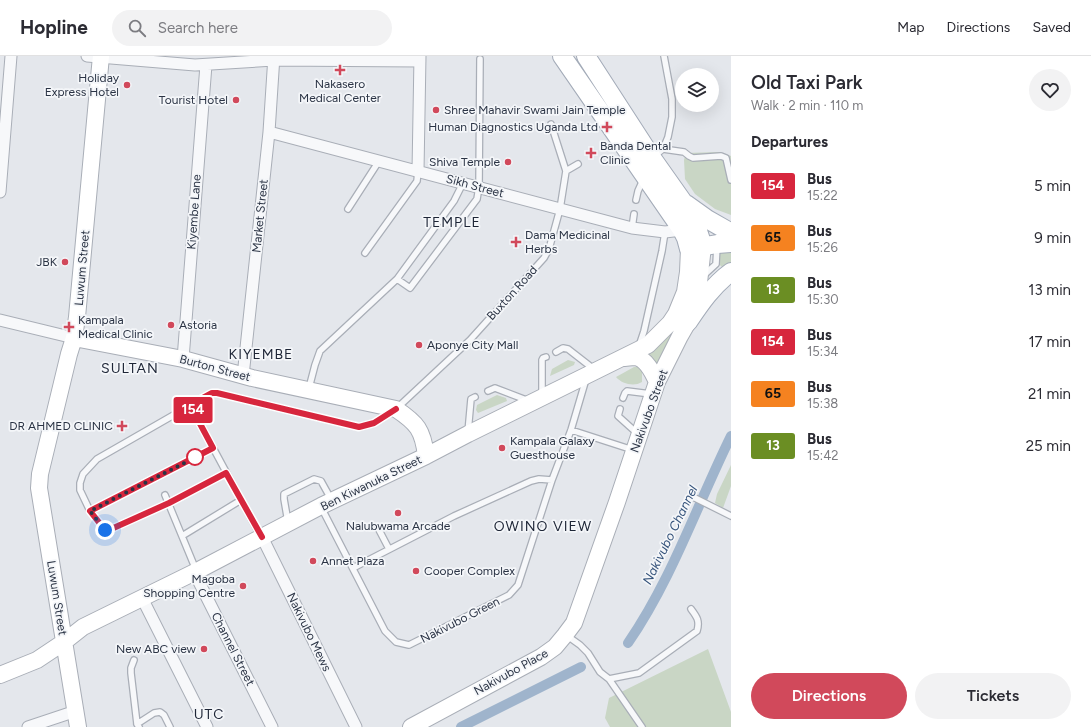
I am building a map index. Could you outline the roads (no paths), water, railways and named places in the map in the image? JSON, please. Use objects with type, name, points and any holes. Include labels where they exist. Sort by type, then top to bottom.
[{"type":"main road","name":"Luwum Street","points":[[78,727],[39,488],[40,474],[74,338],[77,317],[96,56]]},
{"type":"main road","points":[[586,56],[657,154],[703,238],[645,177],[567,63],[586,56]]},
{"type":"main road","points":[[682,201],[707,219],[703,238]]},
{"type":"main road","name":"Nakivubo Street","points":[[617,502],[656,388],[688,322],[697,294],[700,278],[703,257],[703,238]]},
{"type":"main road","name":"Ben Kiwanuka Street","points":[[0,675],[37,660],[83,627],[648,345],[670,324],[676,314],[703,238]]},
{"type":"main road","points":[[688,322],[724,271]]},
{"type":"main road","name":"Burton Street","points":[[74,338],[183,359],[243,376],[396,409],[408,416],[417,426],[424,442],[426,456]]},
{"type":"main road","points":[[621,358],[635,357],[643,361],[648,366],[656,388]]},
{"type":"main road","name":"Nakivubo Place","points":[[411,727],[541,657],[555,647],[566,635],[574,623],[617,502]]},
{"type":"street","points":[[0,192],[11,56]]},
{"type":"street","points":[[96,56],[199,62],[274,58],[420,59],[418,172]]},
{"type":"street","name":"Market Street","points":[[243,376],[269,132],[274,58]]},
{"type":"street","name":"Kiyembe Lane","points":[[183,359],[199,62]]},
{"type":"street","name":"Sikh Street","points":[[269,132],[632,228],[703,238]]},
{"type":"street","name":"Burton Street","points":[[0,320],[74,338]]},
{"type":"street","name":"Nakivubo Mews","points":[[262,537],[356,727]]},
{"type":"street","name":"Channel Street","points":[[195,571],[272,727]]},
{"type":"street","points":[[142,598],[207,727]]},
{"type":"street","points":[[28,727],[76,711]]},
{"type":"lane","points":[[657,154],[668,137],[672,117],[672,99],[664,56]]},
{"type":"lane","points":[[397,279],[410,288],[477,199],[479,188],[480,59]]},
{"type":"lane","name":"Buxton Road","points":[[90,511],[80,490],[80,483],[83,474],[97,459],[212,393],[359,427],[374,423],[396,409],[470,340],[544,258],[549,249],[560,209],[566,171],[551,124]]},
{"type":"lane","points":[[657,154],[684,152],[693,158],[721,156],[726,158],[731,180]]},
{"type":"lane","points":[[348,210],[379,161]]},
{"type":"lane","points":[[566,171],[578,164]]},
{"type":"lane","points":[[366,253],[417,181],[418,172]]},
{"type":"lane","points":[[636,200],[638,191],[645,177]]},
{"type":"lane","points":[[308,390],[320,351],[397,279],[454,201],[463,183]]},
{"type":"lane","points":[[632,228],[634,214]]},
{"type":"lane","points":[[638,350],[644,331],[662,251],[703,238],[724,271],[700,278]]},
{"type":"lane","points":[[556,352],[566,348],[592,373]]},
{"type":"lane","points":[[488,391],[495,388],[537,400],[542,360],[546,357]]},
{"type":"lane","name":"Nakivubo Green","points":[[288,524],[284,494],[314,479],[321,481],[327,504],[353,568],[385,631],[396,642],[409,645],[509,595],[518,585],[552,480],[592,373]]},
{"type":"lane","points":[[623,398],[627,392],[656,388]]},
{"type":"lane","points":[[468,434],[472,399],[475,397]]},
{"type":"lane","points":[[190,405],[262,537]]},
{"type":"lane","points":[[620,410],[618,416],[640,435]]},
{"type":"lane","points":[[571,430],[634,450]]},
{"type":"lane","points":[[213,448],[90,511],[105,530],[109,530],[169,503],[226,473]]},
{"type":"lane","points":[[353,568],[454,516],[531,481],[539,479],[552,480]]},
{"type":"lane","points":[[165,495],[195,571]]},
{"type":"lane","points":[[695,498],[706,505],[731,516]]},
{"type":"lane","points":[[182,536],[241,500]]},
{"type":"lane","points":[[378,528],[389,549]]},
{"type":"lane","points":[[609,679],[639,673],[697,631],[699,625],[696,616],[690,609]]},
{"type":"lane","points":[[566,635],[588,653],[600,672],[609,679],[642,727]]},
{"type":"lane","points":[[134,660],[131,673],[138,726]]},
{"type":"lane","points":[[138,726],[154,713],[160,712],[164,715],[170,727]]},
{"type":"waterway","name":"Nakivubo Channel","points":[[628,643],[644,619],[671,568],[731,436]]},
{"type":"waterway","name":"Nakivubo Channel","points":[[461,727],[581,667]]},
{"type":"place","name":"Nakasero Medical Center","points":[[340,70]]},
{"type":"place","name":"Holiday Express Hotel","points":[[127,85]]},
{"type":"place","name":"Tourist Hotel","points":[[236,100]]},
{"type":"place","name":"Shree Mahavir Swami Jain Temple","points":[[436,110]]},
{"type":"place","name":"Human Diagnostics Uganda Ltd","points":[[607,127]]},
{"type":"place","name":"Banda Dental Clinic","points":[[591,153]]},
{"type":"place","name":"Shiva Temple","points":[[508,162]]},
{"type":"place","name":"Dama Medicinal Herbs","points":[[516,242]]},
{"type":"place","name":"JBK","points":[[65,262]]},
{"type":"place","name":"Astoria","points":[[171,325]]},
{"type":"place","name":"Kampala Medical Clinic","points":[[69,327]]},
{"type":"place","name":"Aponye City Mall","points":[[419,345]]},
{"type":"place","name":"DR AHMED CLINIC","points":[[122,426]]},
{"type":"place","name":"Kampala Galaxy Guesthouse","points":[[502,448]]},
{"type":"place","name":"Nalubwama Arcade","points":[[398,513]]},
{"type":"place","name":"Annet Plaza","points":[[313,561]]},
{"type":"place","name":"Cooper Complex","points":[[416,571]]},
{"type":"place","name":"Magoba Shopping Centre","points":[[243,586]]},
{"type":"place","name":"New ABC view","points":[[204,649]]},
{"type":"district","name":"TEMPLE","points":[[452,222]]},
{"type":"district","name":"KIYEMBE","points":[[261,354]]},
{"type":"district","name":"SULTAN","points":[[130,368]]},
{"type":"district","name":"OWINO VIEW","points":[[543,526]]},
{"type":"district","name":"UTC","points":[[209,714]]}]
